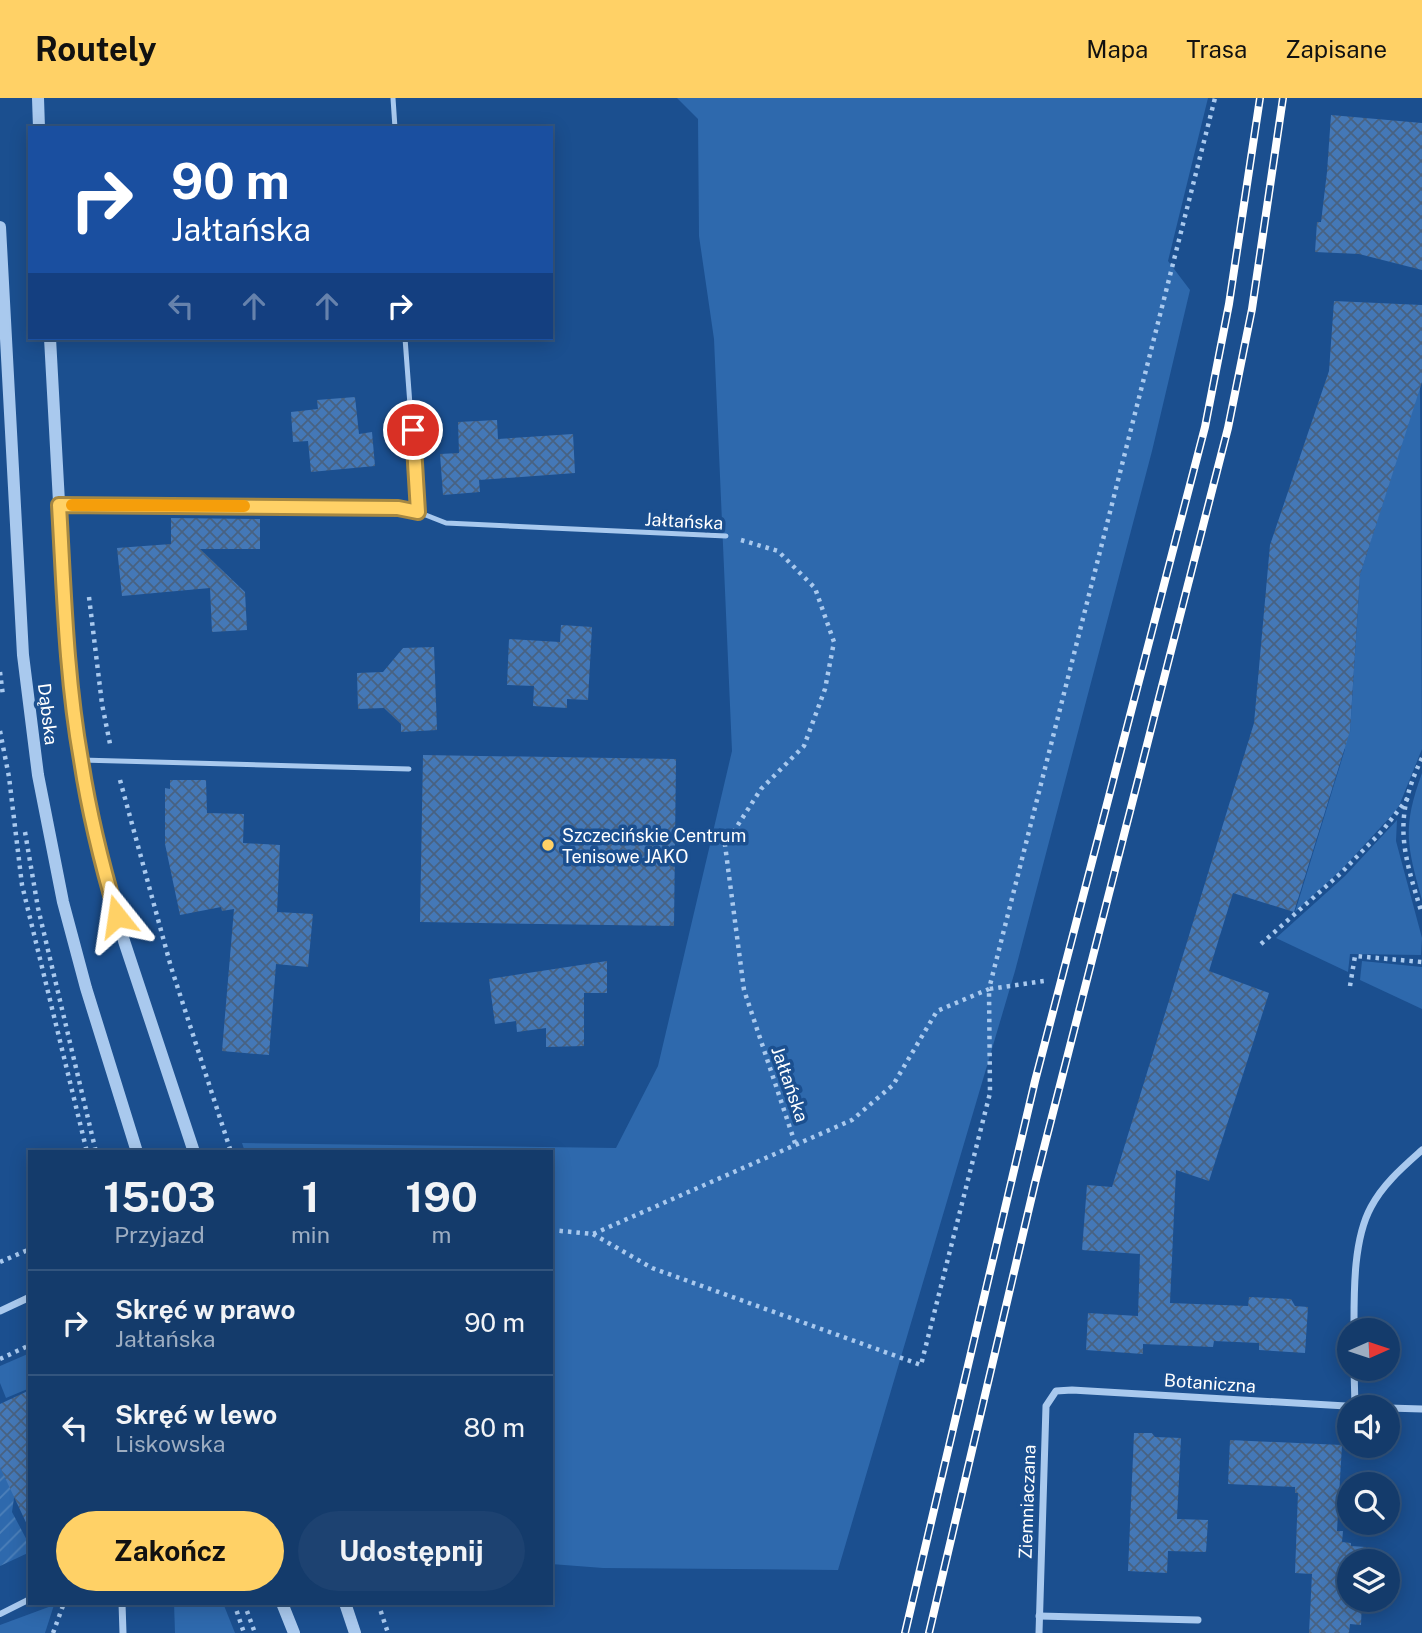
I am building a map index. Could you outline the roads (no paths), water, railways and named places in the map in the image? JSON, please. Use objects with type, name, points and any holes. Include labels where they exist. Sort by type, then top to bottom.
[{"type":"street","points":[[38,98],[40,126]]},
{"type":"street","name":"Dąbska","points":[[0,227],[23,655],[38,775],[63,902],[86,988],[137,1150]]},
{"type":"street","name":"Dąbska","points":[[50,340],[67,642],[80,760],[101,857],[124,941],[193,1150]]},
{"type":"street","points":[[1354,1318],[1356,1265],[1370,1208],[1391,1180],[1422,1150]]},
{"type":"street","points":[[0,1311],[28,1298]]},
{"type":"street","name":"Botaniczna","points":[[1056,1391],[1337,1406]]},
{"type":"street","name":"Ziemniaczana","points":[[1039,1633],[1046,1406],[1056,1391]]},
{"type":"street","points":[[1400,1408],[1422,1409]]},
{"type":"street","points":[[0,1614],[28,1600]]},
{"type":"street","points":[[122,1605],[123,1633]]},
{"type":"street","points":[[283,1605],[295,1633]]},
{"type":"street","points":[[346,1605],[355,1633]]},
{"type":"street","points":[[1039,1616],[1198,1620]]},
{"type":"lane","points":[[393,98],[394,126]]},
{"type":"lane","points":[[405,340],[418,512]]},
{"type":"lane","name":"Jałtańska","points":[[59,505],[398,508],[418,512],[446,523],[726,536]]},
{"type":"lane","points":[[80,760],[409,769]]},
{"type":"railway","points":[[905,1633],[1035,1081],[1205,427],[1229,304],[1260,98]]},
{"type":"railway","points":[[929,1633],[1035,1183],[1228,428],[1252,309],[1283,98]]},
{"type":"place","name":"Szczecińskie Centrum Tenisowe JAKO","points":[[548,845]]}]
